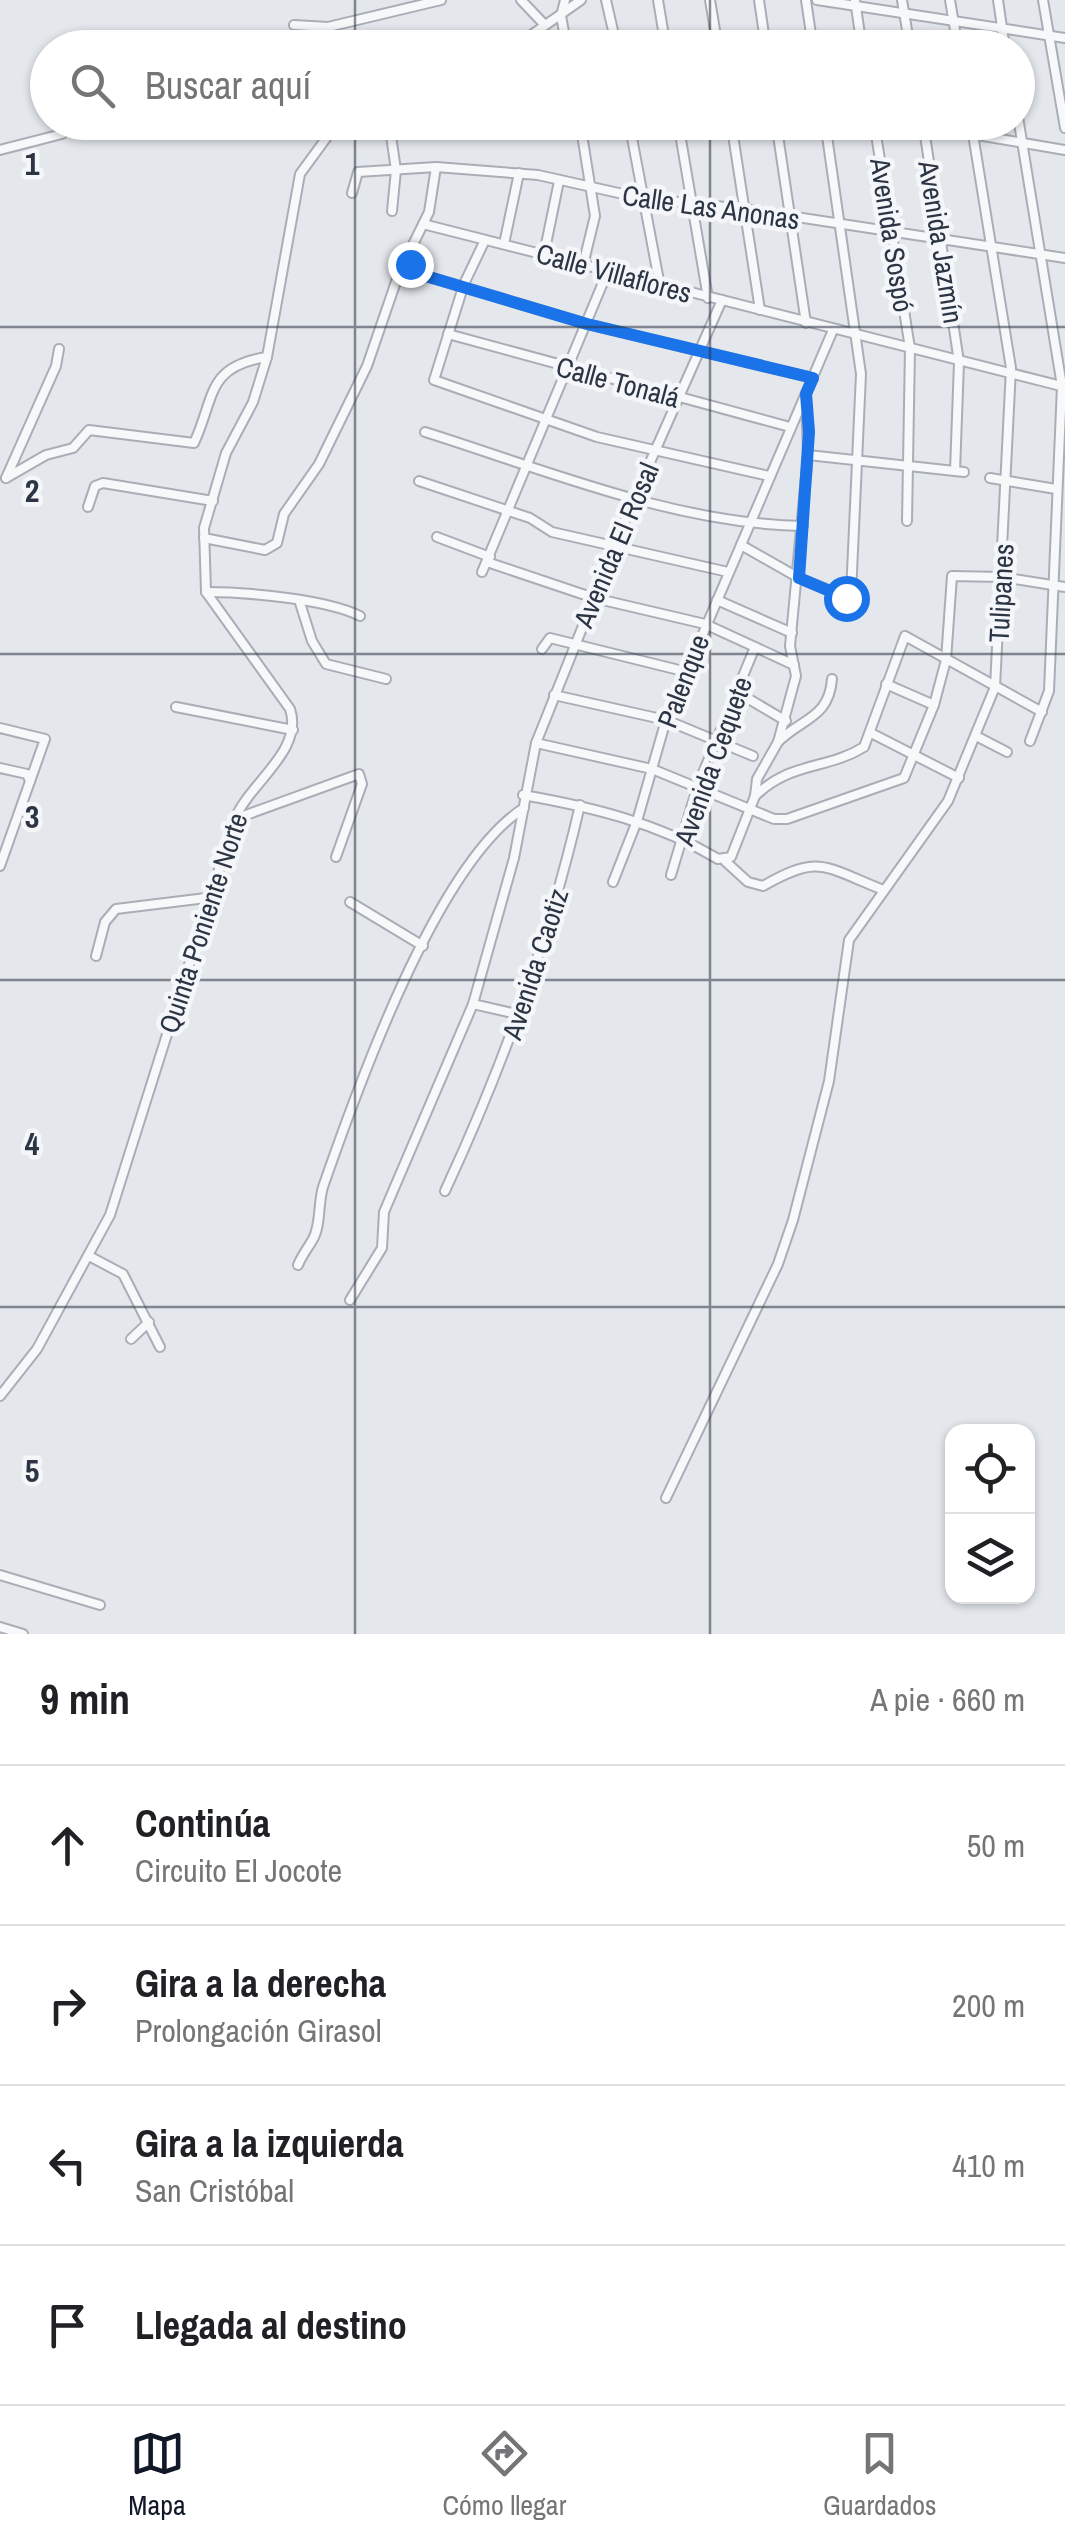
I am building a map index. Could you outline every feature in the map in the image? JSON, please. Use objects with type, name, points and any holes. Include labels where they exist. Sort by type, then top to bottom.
[{"type":"street","points":[[294,25],[328,27],[441,0]]},
{"type":"street","points":[[522,0],[543,23]]},
{"type":"street","points":[[564,30],[561,16],[565,0]]},
{"type":"street","points":[[535,30],[581,0]]},
{"type":"street","points":[[606,0],[613,30]]},
{"type":"street","points":[[658,0],[663,30]]},
{"type":"street","points":[[710,0],[715,30]]},
{"type":"street","points":[[759,0],[763,30]]},
{"type":"street","points":[[806,0],[810,30]]},
{"type":"street","points":[[818,0],[997,30]]},
{"type":"street","points":[[902,0],[907,30]]},
{"type":"street","points":[[950,0],[955,30]]},
{"type":"street","points":[[998,0],[1002,30]]},
{"type":"street","points":[[1042,0],[1065,128]]},
{"type":"street","points":[[856,4],[860,30]]},
{"type":"street","points":[[1035,35],[1065,38]]},
{"type":"street","points":[[0,150],[39,140]]},
{"type":"street","points":[[176,707],[293,730],[290,709],[206,592],[204,538],[226,453],[253,402],[266,357],[300,174],[325,140]]},
{"type":"street","points":[[392,140],[396,170],[392,211]]},
{"type":"street","points":[[583,140],[594,216],[583,265]]},
{"type":"street","points":[[632,140],[660,286]]},
{"type":"street","points":[[681,140],[708,298]]},
{"type":"street","points":[[734,140],[760,310]]},
{"type":"street","points":[[779,140],[806,322]]},
{"type":"street","points":[[741,545],[799,578],[846,598],[851,594],[860,374],[828,140]]},
{"type":"street","name":"Avenida Sospó","points":[[877,140],[910,348],[907,521]]},
{"type":"street","name":"Avenida Jazmín","points":[[909,465],[959,471],[959,362],[925,140]]},
{"type":"street","name":"Tulipanes","points":[[666,1498],[783,1249],[829,1080],[850,940],[882,889],[948,800],[996,687],[1010,375],[974,140]]},
{"type":"street","points":[[1015,140],[1065,150]]},
{"type":"street","points":[[1022,141],[1063,386],[1056,489],[1060,501],[1060,586],[1049,691],[1030,741]]},
{"type":"street","points":[[204,538],[272,549],[284,514],[319,464],[367,366],[423,224],[436,167]]},
{"type":"street","name":"Calle Las Anonas","points":[[352,193],[357,173],[436,167],[520,173],[641,198],[744,209],[1065,258]]},
{"type":"street","points":[[504,244],[520,173]]},
{"type":"street","points":[[544,254],[559,181]]},
{"type":"street","name":"Calle Villaflores","points":[[423,224],[1063,386]]},
{"type":"street","points":[[485,240],[464,284],[433,378],[598,437],[769,476]]},
{"type":"street","points":[[407,260],[419,274],[464,284],[587,324],[813,378]]},
{"type":"street","points":[[482,572],[607,273]]},
{"type":"street","name":"Avenida El Rosal","points":[[350,1300],[382,1248],[384,1212],[473,1004],[498,924],[536,743],[635,496],[722,300]]},
{"type":"street","name":"Palenque","points":[[613,882],[637,821],[666,720],[833,330]]},
{"type":"street","name":"Calle Tonalá","points":[[448,334],[790,427]]},
{"type":"street","points":[[59,349],[56,366],[8,480],[46,455],[73,448],[89,430],[194,443],[221,376],[235,364],[266,357]]},
{"type":"street","points":[[778,742],[796,676],[792,633],[808,455],[806,394]]},
{"type":"street","points":[[425,432],[635,496],[750,526],[803,526]]},
{"type":"street","points":[[808,455],[909,465]]},
{"type":"street","points":[[990,478],[1056,489]]},
{"type":"street","points":[[420,481],[510,510],[552,532],[728,572]]},
{"type":"street","points":[[88,507],[95,486],[104,483],[213,501]]},
{"type":"street","points":[[436,536],[594,598],[705,624],[794,665]]},
{"type":"street","points":[[536,743],[652,769],[774,819],[806,813],[900,782],[934,704],[946,660],[952,576],[1002,577],[1060,586]]},
{"type":"street","points":[[206,592],[248,593],[342,607],[360,616]]},
{"type":"street","points":[[717,600],[792,633]]},
{"type":"street","points":[[300,603],[312,642],[326,664],[386,680]]},
{"type":"street","points":[[755,796],[774,778],[792,770],[858,751],[871,732],[906,636],[1042,712]]},
{"type":"street","points":[[542,649],[548,638],[687,672]]},
{"type":"street","name":"Avenida Cequete","points":[[671,875],[698,785],[755,647]]},
{"type":"street","points":[[728,859],[755,796],[757,779],[778,742],[792,728],[821,713],[830,699],[832,678]]},
{"type":"street","points":[[886,684],[934,704]]},
{"type":"street","points":[[737,692],[792,728]]},
{"type":"street","points":[[554,696],[666,720],[753,756]]},
{"type":"street","points":[[0,728],[44,740],[0,866]]},
{"type":"street","name":"Quinta Poniente Norte","points":[[0,1396],[37,1349],[110,1215],[206,898],[235,819],[252,789],[281,755],[293,730]]},
{"type":"street","points":[[871,732],[960,778]]},
{"type":"street","points":[[978,736],[1007,752]]},
{"type":"street","points":[[0,768],[28,774],[30,781]]},
{"type":"street","points":[[235,819],[359,774],[362,784],[336,857]]},
{"type":"street","points":[[523,795],[580,805],[684,838],[728,859],[748,882],[763,886],[788,871],[819,864],[882,889]]},
{"type":"street","name":"Avenida Caotiz","points":[[445,1191],[521,1016],[560,892],[580,805]]},
{"type":"street","points":[[298,1265],[315,1237],[322,1192],[380,1032],[475,854],[504,820],[524,808]]},
{"type":"street","points":[[96,956],[105,922],[116,909],[206,898]]},
{"type":"street","points":[[350,902],[423,946]]},
{"type":"street","points":[[473,1004],[521,1016]]},
{"type":"street","points":[[89,1256],[120,1271],[160,1347]]},
{"type":"street","points":[[131,1339],[149,1322]]},
{"type":"street","points":[[0,1576],[100,1605]]},
{"type":"street","points":[[0,1627],[23,1634]]},
{"type":"route","points":[[410,264],[419,274],[464,284],[587,324],[813,378],[806,394],[809,432],[799,578],[846,598]]}]
